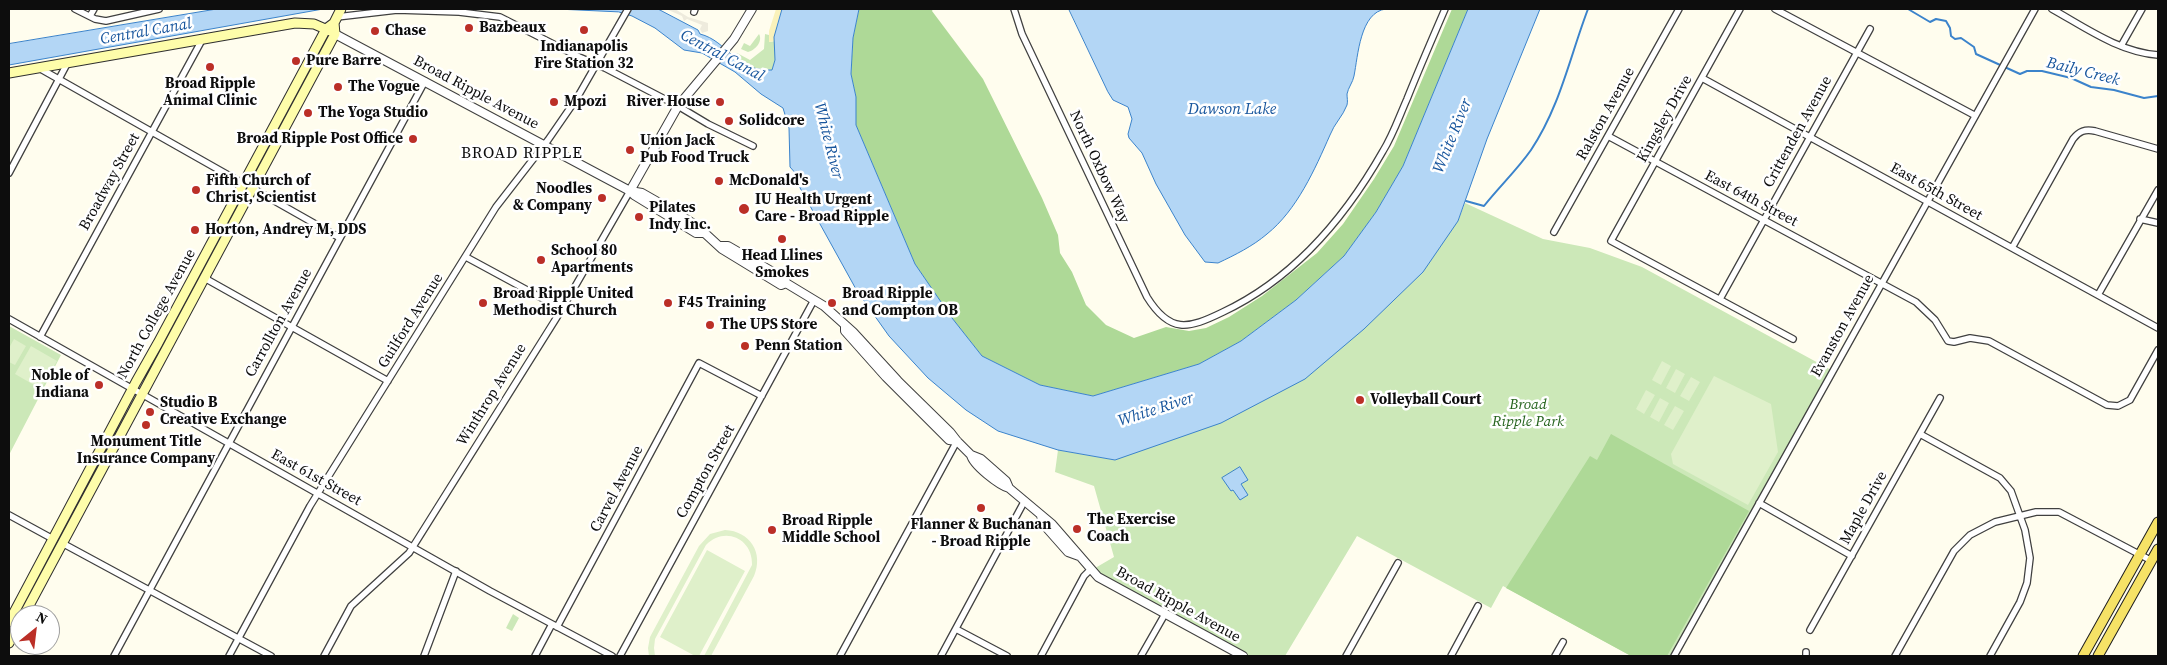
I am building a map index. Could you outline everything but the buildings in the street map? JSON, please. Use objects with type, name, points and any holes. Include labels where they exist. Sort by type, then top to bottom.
[{"type":"main road","name":"North College Avenue","points":[[28,605],[57,541],[132,389],[326,30],[338,15]]},
{"type":"main road","points":[[9,73],[295,23],[310,23],[335,34],[338,15]]},
{"type":"main road","name":"North College Avenue","points":[[9,622],[142,394],[254,189],[335,34]]},
{"type":"main road","points":[[2083,656],[2158,522]]},
{"type":"main road","points":[[2098,656],[2158,549]]},
{"type":"street","points":[[75,9],[106,21],[159,9]]},
{"type":"street","points":[[90,16],[94,9]]},
{"type":"street","name":"Guilford Avenue","points":[[229,656],[317,494],[496,207],[577,98],[628,9]]},
{"type":"street","name":"Winthrop Avenue","points":[[324,656],[351,606],[409,553],[562,309],[678,106],[713,66],[752,9]]},
{"type":"street","name":"North Oxbow Way","points":[[1014,9],[1022,34],[1147,297],[1163,318],[1176,324],[1197,324],[1233,308],[1290,269],[1320,240],[1346,209],[1383,151],[1445,9]]},
{"type":"street","name":"Ralston Avenue","points":[[1554,232],[1679,9]]},
{"type":"street","name":"Kingsley Drive","points":[[1720,299],[1611,241],[1740,9]]},
{"type":"street","points":[[1775,9],[1974,114]]},
{"type":"street","name":"Evanston Avenue","points":[[1674,656],[1928,201],[1974,114],[2035,9]]},
{"type":"street","points":[[2052,9],[2121,46],[2158,55]]},
{"type":"street","points":[[2121,46],[2142,9]]},
{"type":"street","points":[[338,15],[397,10],[458,12],[500,17],[578,58],[596,64],[752,146]]},
{"type":"street","name":"Crittenden Avenue","points":[[1720,299],[1870,29]]},
{"type":"street","name":"Broad Ripple Avenue","points":[[335,34],[630,190],[642,193],[697,226],[722,249],[781,285],[786,283],[828,309],[971,455],[981,459],[1006,481],[1009,488],[1024,502],[1052,524],[1098,577],[1242,656]]},
{"type":"street","name":"Broadway Street","points":[[40,337],[202,40]]},
{"type":"street","points":[[9,172],[68,62]]},
{"type":"street","points":[[39,68],[244,184]]},
{"type":"street","name":"East 65th Street","points":[[1702,78],[2158,328]]},
{"type":"street","name":"Carrollton Avenue","points":[[114,656],[425,81]]},
{"type":"street","points":[[2012,248],[2078,133],[2085,130],[2095,131],[2158,149]]},
{"type":"street","name":"East 64th Street","points":[[1608,136],[1881,284]]},
{"type":"street","points":[[254,189],[340,238]]},
{"type":"street","points":[[2098,294],[2158,190]]},
{"type":"street","points":[[2140,219],[2158,223]]},
{"type":"street","points":[[466,257],[562,309]]},
{"type":"street","points":[[205,278],[388,381]]},
{"type":"street","points":[[1881,284],[1916,302],[1926,311],[1945,339],[1950,342],[1970,338],[1989,341],[2107,405],[2115,407],[2123,405],[2132,398],[2158,350]]},
{"type":"street","points":[[1720,299],[1793,339]]},
{"type":"street","name":"Compton Street","points":[[620,656],[814,300]]},
{"type":"street","name":"East 61st Street","points":[[9,319],[317,494],[612,656]]},
{"type":"street","name":"Carvel Avenue","points":[[535,656],[555,625],[699,363],[762,396]]},
{"type":"street","name":"Maple Drive","points":[[1810,630],[1940,398]]},
{"type":"street","points":[[1920,434],[2000,478],[2012,491],[2020,516],[2029,550],[2027,583],[2020,602],[1990,656]]},
{"type":"street","points":[[840,656],[957,441]]},
{"type":"street","points":[[941,656],[1024,502]]},
{"type":"street","points":[[1758,503],[1852,556]]},
{"type":"street","points":[[1895,656],[1948,560],[1958,546],[1980,529],[1995,522],[2046,511],[2063,514],[2152,561]]},
{"type":"street","points":[[9,515],[271,656]]},
{"type":"street","points":[[1346,656],[1398,563]]},
{"type":"street","points":[[1041,656],[1084,576],[1092,569]]},
{"type":"street","points":[[424,656],[456,571]]},
{"type":"street","points":[[1451,656],[1478,606]]},
{"type":"street","points":[[1141,656],[1164,614]]},
{"type":"street","points":[[956,629],[1007,656]]},
{"type":"street","points":[[1555,656],[1563,642]]},
{"type":"green space","points":[[859,9],[933,9],[932,11],[983,79],[1042,198],[1058,235],[1060,253],[1072,272],[1086,305],[1106,325],[1134,338],[1166,327],[1189,331],[1206,328],[1229,317],[1262,296],[1317,253],[1343,224],[1394,146],[1452,9],[1468,9],[1403,166],[1376,212],[1344,256],[1296,300],[1241,341],[1199,364],[1093,396],[1040,385],[982,356],[952,318],[915,264],[856,125],[856,97],[851,74],[853,38]]},
{"type":"green space","points":[[759,34],[758,45],[754,49],[748,52],[741,49],[744,43],[750,46]]},
{"type":"green space","points":[[765,34],[769,35],[769,42],[775,41],[775,60],[772,70],[749,67],[733,57],[737,53],[750,60],[764,49]]},
{"type":"green space","name":"Broad Ripple Park","points":[[1465,203],[1543,239],[1590,248],[1642,267],[1833,371],[1674,656],[1631,656],[1503,586],[1491,608],[1357,536],[1285,656],[1243,656],[1090,571],[1114,557],[1094,486],[1055,472],[1058,450],[1115,460],[1458,221]]},
{"type":"green space","points":[[9,326],[61,355],[9,455]]},
{"type":"green space","points":[[14,339],[26,346],[15,365],[9,362],[9,348]]},
{"type":"green space","points":[[31,346],[57,361],[41,389],[15,374]]},
{"type":"green space","points":[[1662,361],[1671,366],[1661,385],[1652,380]]},
{"type":"green space","points":[[1676,369],[1685,374],[1675,393],[1666,388]]},
{"type":"green space","points":[[1714,376],[1771,404],[1778,452],[1748,505],[1673,464],[1671,454]]},
{"type":"green space","points":[[1691,377],[1700,382],[1689,401],[1680,396]]},
{"type":"green space","points":[[1646,390],[1655,395],[1644,414],[1636,409]]},
{"type":"green space","name":"Volleyball Court","points":[[1359,392],[1367,405],[1361,408],[1354,396]]},
{"type":"green space","points":[[1660,398],[1669,403],[1659,422],[1650,417]]},
{"type":"green space","points":[[1675,406],[1684,411],[1673,430],[1664,425]]},
{"type":"green space","points":[[1611,434],[1749,511],[1667,656],[1631,656],[1506,588],[1590,456],[1597,460]]},
{"type":"green space","points":[[725,530],[734,531],[748,539],[756,552],[757,567],[711,656],[704,656],[752,565],[748,548],[743,542],[729,536],[713,539],[706,545],[655,639],[655,656],[649,656],[650,637],[699,546],[710,534]]},
{"type":"green space","points":[[707,550],[745,571],[699,656],[695,656],[660,637]]},
{"type":"green space","points":[[513,614],[519,618],[512,631],[506,628]]},
{"type":"sand","points":[[776,9],[782,9],[775,41],[769,42],[769,31]]},
{"type":"shaded area","points":[[666,9],[675,9],[688,17],[708,23],[708,31],[702,33],[700,29],[702,25],[687,19],[684,21],[682,16]]},
{"type":"water","name":"Central Canal","points":[[217,9],[323,9],[9,65],[9,44]]},
{"type":"water","name":"White River","points":[[557,9],[658,9],[698,30],[700,34],[718,43],[749,66],[772,70],[775,60],[774,37],[782,9],[859,9],[853,38],[851,74],[856,97],[856,125],[915,264],[952,318],[982,356],[1040,385],[1093,396],[1199,364],[1241,341],[1296,300],[1344,256],[1376,212],[1403,166],[1468,9],[1540,9],[1487,139],[1458,221],[1423,272],[1364,329],[1305,379],[1221,423],[1115,460],[1058,450],[998,431],[966,410],[928,378],[889,336],[857,291],[799,186],[798,176],[790,167],[789,128],[783,108],[761,94],[735,72],[702,53],[684,50],[655,28],[632,16],[619,12]]},
{"type":"water","name":"Dawson Lake","points":[[1069,9],[1386,9],[1377,12],[1366,26],[1347,94],[1347,105],[1296,201],[1278,224],[1262,238],[1244,250],[1218,263],[1205,262],[1185,235],[1156,184],[1142,153],[1129,138],[1128,134],[1132,119],[1128,107],[1113,100],[1108,92]]},
{"type":"water","points":[[1240,467],[1248,480],[1241,484],[1248,495],[1240,500],[1222,478]]},
{"type":"waterway","points":[[1466,201],[1484,206],[1531,150],[1541,134],[1557,99],[1588,9]]},
{"type":"waterway","name":"Baily Creek","points":[[1908,9],[1930,22],[1936,19],[1946,21],[1950,28],[1951,36],[1955,39],[1961,38],[1974,47],[1976,54],[2020,74],[2027,71],[2042,71],[2071,78],[2091,87],[2114,90],[2144,98],[2158,96]]},
{"type":"place","name":"Bazbeaux","points":[[469,28]]},
{"type":"place","name":"Indianapolis Fire Station 32","points":[[584,30]]},
{"type":"place","name":"Chase","points":[[375,31]]},
{"type":"place","name":"Pure Barre","points":[[296,61]]},
{"type":"place","name":"Broad Ripple Animal Clinic","points":[[210,67]]},
{"type":"place","name":"The Vogue","points":[[338,87]]},
{"type":"place","name":"Mpozi","points":[[554,102]]},
{"type":"place","name":"River House","points":[[720,102]]},
{"type":"place","name":"The Yoga Studio","points":[[308,113]]},
{"type":"place","name":"Solidcore","points":[[729,121]]},
{"type":"place","name":"Broad Ripple Post Office","points":[[413,139]]},
{"type":"place","name":"Union Jack Pub Food Truck","points":[[630,150]]},
{"type":"place","name":"McDonald's","points":[[719,181]]},
{"type":"place","name":"Fifth Church of Christ, Scientist","points":[[196,190]]},
{"type":"place","name":"Noodles & Company","points":[[602,198]]},
{"type":"place","name":"IU Health Urgent Care - Broad Ripple","points":[[744,209]]},
{"type":"place","name":"Pilates Indy Inc.","points":[[639,217]]},
{"type":"place","name":"Horton, Andrey M, DDS","points":[[195,230]]},
{"type":"place","name":"Head Llines Smokes","points":[[782,239]]},
{"type":"place","name":"School 80 Apartments","points":[[541,260]]},
{"type":"place","name":"Broad Ripple United Methodist Church","points":[[483,303]]},
{"type":"place","name":"F45 Training","points":[[668,303]]},
{"type":"place","name":"Broad Ripple and Compton OB","points":[[832,303]]},
{"type":"place","name":"The UPS Store","points":[[710,325]]},
{"type":"place","name":"Penn Station","points":[[745,346]]},
{"type":"place","name":"Noble of Indiana","points":[[99,385]]},
{"type":"place","name":"Volleyball Court","points":[[1360,400]]},
{"type":"place","name":"Studio B Creative Exchange","points":[[150,412]]},
{"type":"place","name":"Monument Title Insurance Company","points":[[146,425]]},
{"type":"place","name":"Flanner & Buchanan - Broad Ripple","points":[[981,508]]},
{"type":"place","name":"The Exercise Coach","points":[[1077,529]]},
{"type":"place","name":"Broad Ripple Middle School","points":[[772,530]]},
{"type":"district","name":"BROAD RIPPLE","points":[[522,154]]}]
